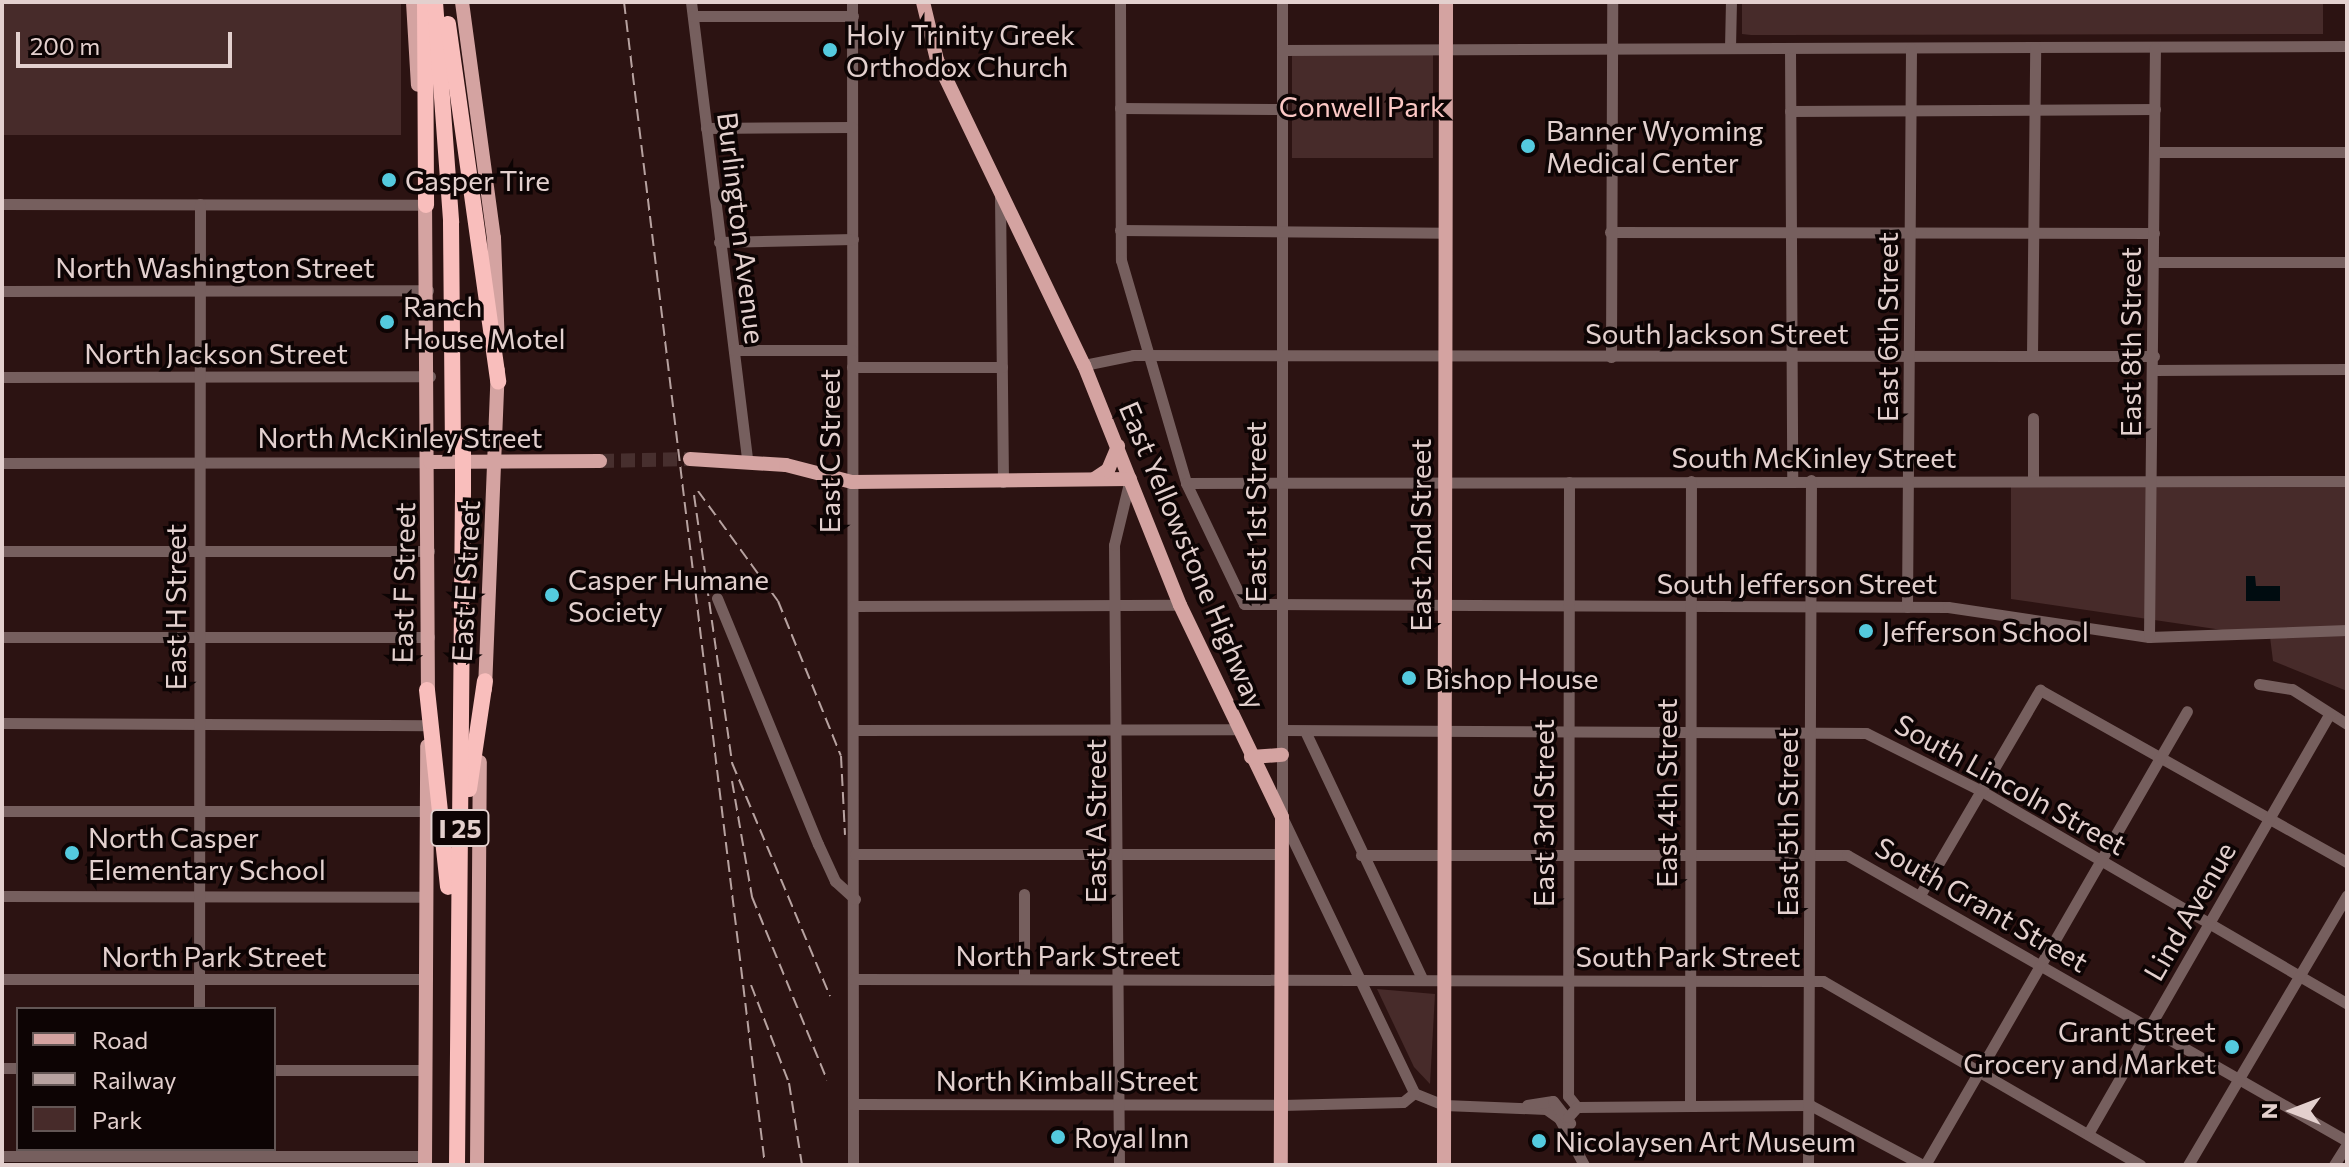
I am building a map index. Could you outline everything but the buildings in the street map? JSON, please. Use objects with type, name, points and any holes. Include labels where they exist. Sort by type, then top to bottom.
[{"type":"highway","points":[[425,2],[426,205]]},
{"type":"highway","name":"I 25","points":[[435,2],[452,236],[458,438]]},
{"type":"highway","name":"I 25","points":[[446,2],[462,221],[452,1164]]},
{"type":"highway","points":[[448,24],[498,382]]},
{"type":"highway","points":[[454,887],[485,681]]},
{"type":"highway","points":[[427,690],[454,887]]},
{"type":"main road","name":"East F Street","points":[[413,2],[426,205],[430,376],[425,1160]]},
{"type":"main road","name":"East E Street","points":[[462,2],[494,238],[498,382],[497,463],[476,815],[477,1165]]},
{"type":"main road","name":"East Yellowstone Highway","points":[[923,2],[937,60],[1084,365],[1180,605],[1282,817]]},
{"type":"main road","name":"East 2nd Street","points":[[1444,1165],[1448,481],[1446,2]]},
{"type":"main road","points":[[1088,480],[1108,470],[1118,446]]},
{"type":"main road","points":[[690,459],[747,461],[852,482],[1130,479]]},
{"type":"main road","name":"North McKinley Street","points":[[430,462],[600,461]]},
{"type":"main road","points":[[1251,757],[1282,755]]},
{"type":"main road","name":"East 1st Street","points":[[1281,1165],[1282,817]]},
{"type":"street","name":"Burlington Avenue","points":[[691,2],[747,461]]},
{"type":"street","name":"East C Street","points":[[852,2],[853,1165]]},
{"type":"street","points":[[1120,2],[1120,230],[1144,356],[1186,483],[1281,481]]},
{"type":"street","name":"East 1st Street","points":[[1282,2],[1282,817]]},
{"type":"street","points":[[1611,357],[1612,2]]},
{"type":"street","points":[[1730,48],[1731,2]]},
{"type":"street","points":[[693,16],[853,16]]},
{"type":"street","points":[[1282,50],[2347,46]]},
{"type":"street","points":[[2032,356],[2035,47]]},
{"type":"street","name":"East 8th Street","points":[[2149,637],[2153,482],[2155,47]]},
{"type":"street","points":[[1790,48],[1792,480]]},
{"type":"street","name":"East 6th Street","points":[[1907,607],[1911,480],[1911,48]]},
{"type":"street","points":[[1120,108],[1281,109]]},
{"type":"street","points":[[1790,111],[2155,109]]},
{"type":"street","points":[[706,128],[852,127]]},
{"type":"street","points":[[2155,152],[2347,152]]},
{"type":"street","points":[[1000,195],[1003,482]]},
{"type":"street","points":[[2,204],[426,205]]},
{"type":"street","name":"East H Street","points":[[199,1007],[200,204]]},
{"type":"street","points":[[1120,230],[1446,233]]},
{"type":"street","points":[[1610,232],[2154,233]]},
{"type":"street","points":[[719,242],[853,239]]},
{"type":"street","points":[[2154,262],[2347,262]]},
{"type":"street","name":"North Washington Street","points":[[2,291],[428,290]]},
{"type":"street","points":[[734,350],[852,350]]},
{"type":"street","points":[[1084,365],[1144,356],[1280,358]]},
{"type":"street","name":"South Jackson Street","points":[[1280,358],[1792,356],[1911,359],[2154,356]]},
{"type":"street","points":[[852,367],[1002,367]]},
{"type":"street","points":[[2154,370],[2347,369]]},
{"type":"street","name":"North Jackson Street","points":[[2,377],[430,376]]},
{"type":"street","points":[[2033,418],[2033,480]]},
{"type":"street","name":"North McKinley Street","points":[[2,463],[430,462]]},
{"type":"street","name":"East A Street","points":[[1119,1165],[1119,730],[1115,521],[1130,479]]},
{"type":"street","name":"East 5th Street","points":[[1808,1165],[1811,480]]},
{"type":"street","name":"South McKinley Street","points":[[1281,481],[2347,481]]},
{"type":"street","name":"East 4th Street","points":[[1690,1104],[1691,481]]},
{"type":"street","name":"East 3rd Street","points":[[1568,1096],[1569,482]]},
{"type":"street","name":"South Jefferson Street","points":[[1186,483],[1244,604],[1907,607],[1973,609],[2149,637],[2347,630]]},
{"type":"street","points":[[2,551],[429,551]]},
{"type":"street","points":[[717,598],[818,844],[835,881],[855,899]]},
{"type":"street","points":[[853,606],[1180,605]]},
{"type":"street","points":[[2,637],[429,637]]},
{"type":"street","points":[[2259,684],[2292,689],[2347,724]]},
{"type":"street","points":[[1920,895],[2040,690],[2163,755],[2347,862]]},
{"type":"street","points":[[1568,1117],[1577,1107],[1810,1105],[1924,1165],[1982,1070],[2187,711]]},
{"type":"street","name":"Lind Avenue","points":[[2089,1132],[2329,714]]},
{"type":"street","points":[[2,723],[428,725]]},
{"type":"street","points":[[853,730],[1237,729]]},
{"type":"street","name":"South Lincoln Street","points":[[1282,730],[1811,732],[1888,740],[2211,921],[2347,1004]]},
{"type":"street","points":[[1305,731],[1422,979]]},
{"type":"street","points":[[2,811],[426,811]]},
{"type":"street","name":"East Yellowstone Highway","points":[[1282,817],[1414,1093]]},
{"type":"street","points":[[855,854],[1281,854]]},
{"type":"street","name":"South Grant Street","points":[[1361,855],[1847,855],[2347,1142]]},
{"type":"street","points":[[1024,894],[1024,979]]},
{"type":"street","points":[[2188,1165],[2347,895]]},
{"type":"street","points":[[2,896],[426,897]]},
{"type":"street","name":"North Park Street","points":[[2,979],[199,982],[427,979]]},
{"type":"street","name":"North Park Street","points":[[853,979],[1283,979]]},
{"type":"street","name":"South Park Street","points":[[1283,979],[1811,980],[1982,1070],[2140,1165]]},
{"type":"street","points":[[276,1070],[426,1070]]},
{"type":"street","points":[[1414,1093],[1444,1105],[1526,1105],[1568,1096],[1577,1107]]},
{"type":"street","name":"North Kimball Street","points":[[853,1104],[1281,1105],[1403,1102],[1414,1093]]},
{"type":"street","points":[[1553,1101],[1568,1117],[1575,1148]]},
{"type":"street","points":[[1526,1105],[1553,1113],[1584,1165]]},
{"type":"street","points":[[2334,1165],[2347,1142]]},
{"type":"street","points":[[2,1156],[425,1160]]},
{"type":"green space","points":[[2,2],[401,2],[401,135],[2,135]]},
{"type":"green space","points":[[1742,2],[2323,2],[2323,34],[1751,35],[1742,34]]},
{"type":"green space","name":"Conwell Park","points":[[1292,55],[1433,55],[1433,158],[1292,158]]},
{"type":"green space","points":[[2011,481],[2347,483],[2347,691],[2273,661],[2270,637],[2011,599]]},
{"type":"green space","points":[[1377,989],[1435,994],[1430,1084],[1414,1067]]},
{"type":"shaded area","points":[[2246,576],[2255,576],[2256,586],[2280,586],[2280,601],[2246,601]]},
{"type":"tunnel","points":[[600,461],[690,459]]},
{"type":"railway","points":[[624,2],[765,1165]]},
{"type":"railway","points":[[698,491],[778,601],[841,756],[845,835]]},
{"type":"railway","points":[[694,495],[732,763],[830,996]]},
{"type":"railway","points":[[732,781],[752,897],[827,1080]]},
{"type":"railway","points":[[751,985],[789,1083],[802,1165]]},
{"type":"place","name":"Holy Trinity Greek Orthodox Church","points":[[830,50]]},
{"type":"place","name":"Banner Wyoming Medical Center","points":[[1528,146]]},
{"type":"place","name":"Casper Tire","points":[[389,180]]},
{"type":"place","name":"Ranch House Motel","points":[[387,322]]},
{"type":"place","name":"Casper Humane Society","points":[[552,595]]},
{"type":"place","name":"Jefferson School","points":[[1866,631]]},
{"type":"place","name":"Bishop House","points":[[1409,678]]},
{"type":"place","name":"North Casper Elementary School","points":[[72,853]]},
{"type":"place","name":"Grant Street Grocery and Market","points":[[2232,1047]]},
{"type":"place","name":"Royal Inn","points":[[1058,1137]]},
{"type":"place","name":"Nicolaysen Art Museum","points":[[1539,1141]]}]
